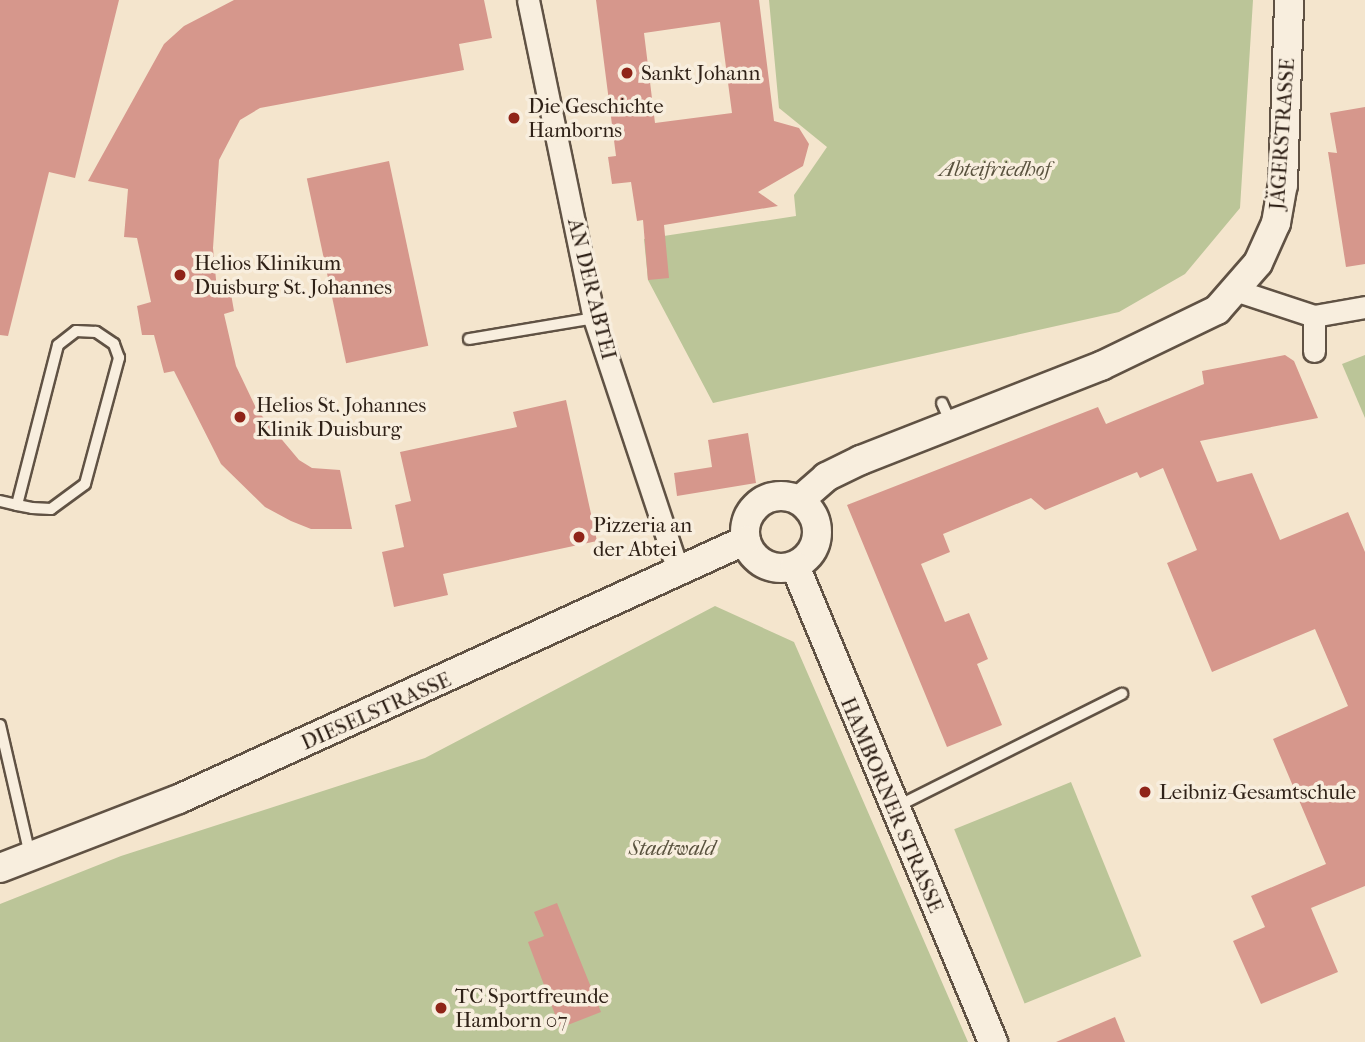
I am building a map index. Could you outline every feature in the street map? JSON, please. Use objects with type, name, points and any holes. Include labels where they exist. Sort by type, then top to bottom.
[{"type":"street","name":"AN DER ABTEI","points":[[527,0],[594,318],[679,573]]},
{"type":"street","name":"JÄGERSTRASSE","points":[[800,500],[826,477],[948,415],[1217,310],[1258,263],[1276,223],[1283,185],[1289,0]]},
{"type":"street","points":[[1236,290],[1314,316],[1365,307]]},
{"type":"street","points":[[1314,316],[1314,351]]},
{"type":"street","points":[[787,495],[800,500],[815,515],[818,535],[811,554],[795,566],[768,566],[746,540],[750,512],[760,502],[787,495]]},
{"type":"street","name":"DIESELSTRASSE","points":[[0,868],[179,799],[679,573],[746,540]]},
{"type":"street","name":"HAMBORNER STRASSE","points":[[795,566],[993,1042]]},
{"type":"lane","points":[[469,339],[594,318]]},
{"type":"lane","points":[[0,501],[17,505],[51,509],[85,484],[94,463],[118,358],[114,344],[96,332],[76,331],[58,345],[17,505]]},
{"type":"lane","points":[[894,809],[1122,694]]},
{"type":"lane","points":[[0,725],[30,855]]},
{"type":"green space","name":"Abteifriedhof","points":[[769,0],[1253,0],[1240,208],[1185,274],[1119,312],[713,403],[648,280],[644,239],[796,216],[794,195],[827,147],[779,108]]},
{"type":"green space","points":[[1365,355],[1365,418],[1342,364]]},
{"type":"green space","name":"Stadtwald","points":[[715,606],[794,642],[968,1042],[0,1042],[0,904],[121,856],[425,758]]},
{"type":"green space","points":[[1071,782],[1141,956],[1025,1004],[954,829]]},
{"type":"building","points":[[0,0],[119,0],[75,178],[49,172],[8,336],[0,335]]},
{"type":"building","name":"Helios Klinikum Duisburg St. Johannes","points":[[234,0],[484,0],[492,38],[459,44],[464,70],[260,108],[240,120],[219,160],[213,248],[217,290],[230,288],[234,311],[224,314],[236,366],[257,410],[299,460],[312,468],[340,470],[352,529],[311,529],[291,521],[265,507],[221,464],[174,371],[164,373],[154,335],[142,335],[137,306],[151,302],[137,238],[124,237],[128,189],[88,181],[164,44],[184,26]]},
{"type":"building","name":"Sankt Johann","points":[[596,0],[759,0],[774,121],[799,128],[809,144],[803,166],[758,192],[778,206],[664,225],[669,278],[648,280],[643,220],[637,221],[631,182],[612,184],[608,157],[616,156]],"holes":[[[720,22],[732,113],[655,123],[644,33]]]},
{"type":"building","points":[[1365,107],[1365,264],[1346,267],[1328,152],[1337,153],[1330,113]]},
{"type":"building","points":[[389,161],[428,346],[346,363],[307,178]]},
{"type":"building","points":[[1285,355],[1294,361],[1318,418],[1200,441],[1217,482],[1252,473],[1280,540],[1348,512],[1365,552],[1365,886],[1311,908],[1338,972],[1261,1004],[1233,941],[1265,927],[1251,896],[1326,864],[1273,739],[1348,706],[1315,629],[1212,672],[1167,563],[1197,550],[1163,468],[1140,478],[1137,472],[1045,510],[1031,498],[943,534],[950,552],[921,564],[945,622],[969,613],[988,659],[977,664],[1002,725],[947,747],[847,505],[1098,407],[1106,424],[1204,384],[1202,371]]},
{"type":"building","points":[[566,400],[597,541],[443,574],[448,595],[394,607],[382,552],[404,547],[395,505],[411,501],[400,452],[517,427],[513,412]]},
{"type":"building","points":[[748,433],[756,483],[677,496],[674,473],[712,467],[708,440]]},
{"type":"building","points":[[557,903],[601,1012],[560,1028],[528,942],[544,936],[534,912]]},
{"type":"building","points":[[1115,1017],[1125,1042],[1056,1042]]},
{"type":"place","name":"Sankt Johann","points":[[627,73]]},
{"type":"place","name":"Die Geschichte Hamborns","points":[[514,118]]},
{"type":"place","name":"Helios Klinikum Duisburg St. Johannes","points":[[180,275]]},
{"type":"place","name":"Helios St. Johannes Klinik Duisburg","points":[[240,417]]},
{"type":"place","name":"Pizzeria an der Abtei","points":[[579,537]]},
{"type":"place","name":"Leibniz-Gesamtschule","points":[[1145,792]]},
{"type":"place","name":"TC Sportfreunde Hamborn 07","points":[[441,1008]]}]
